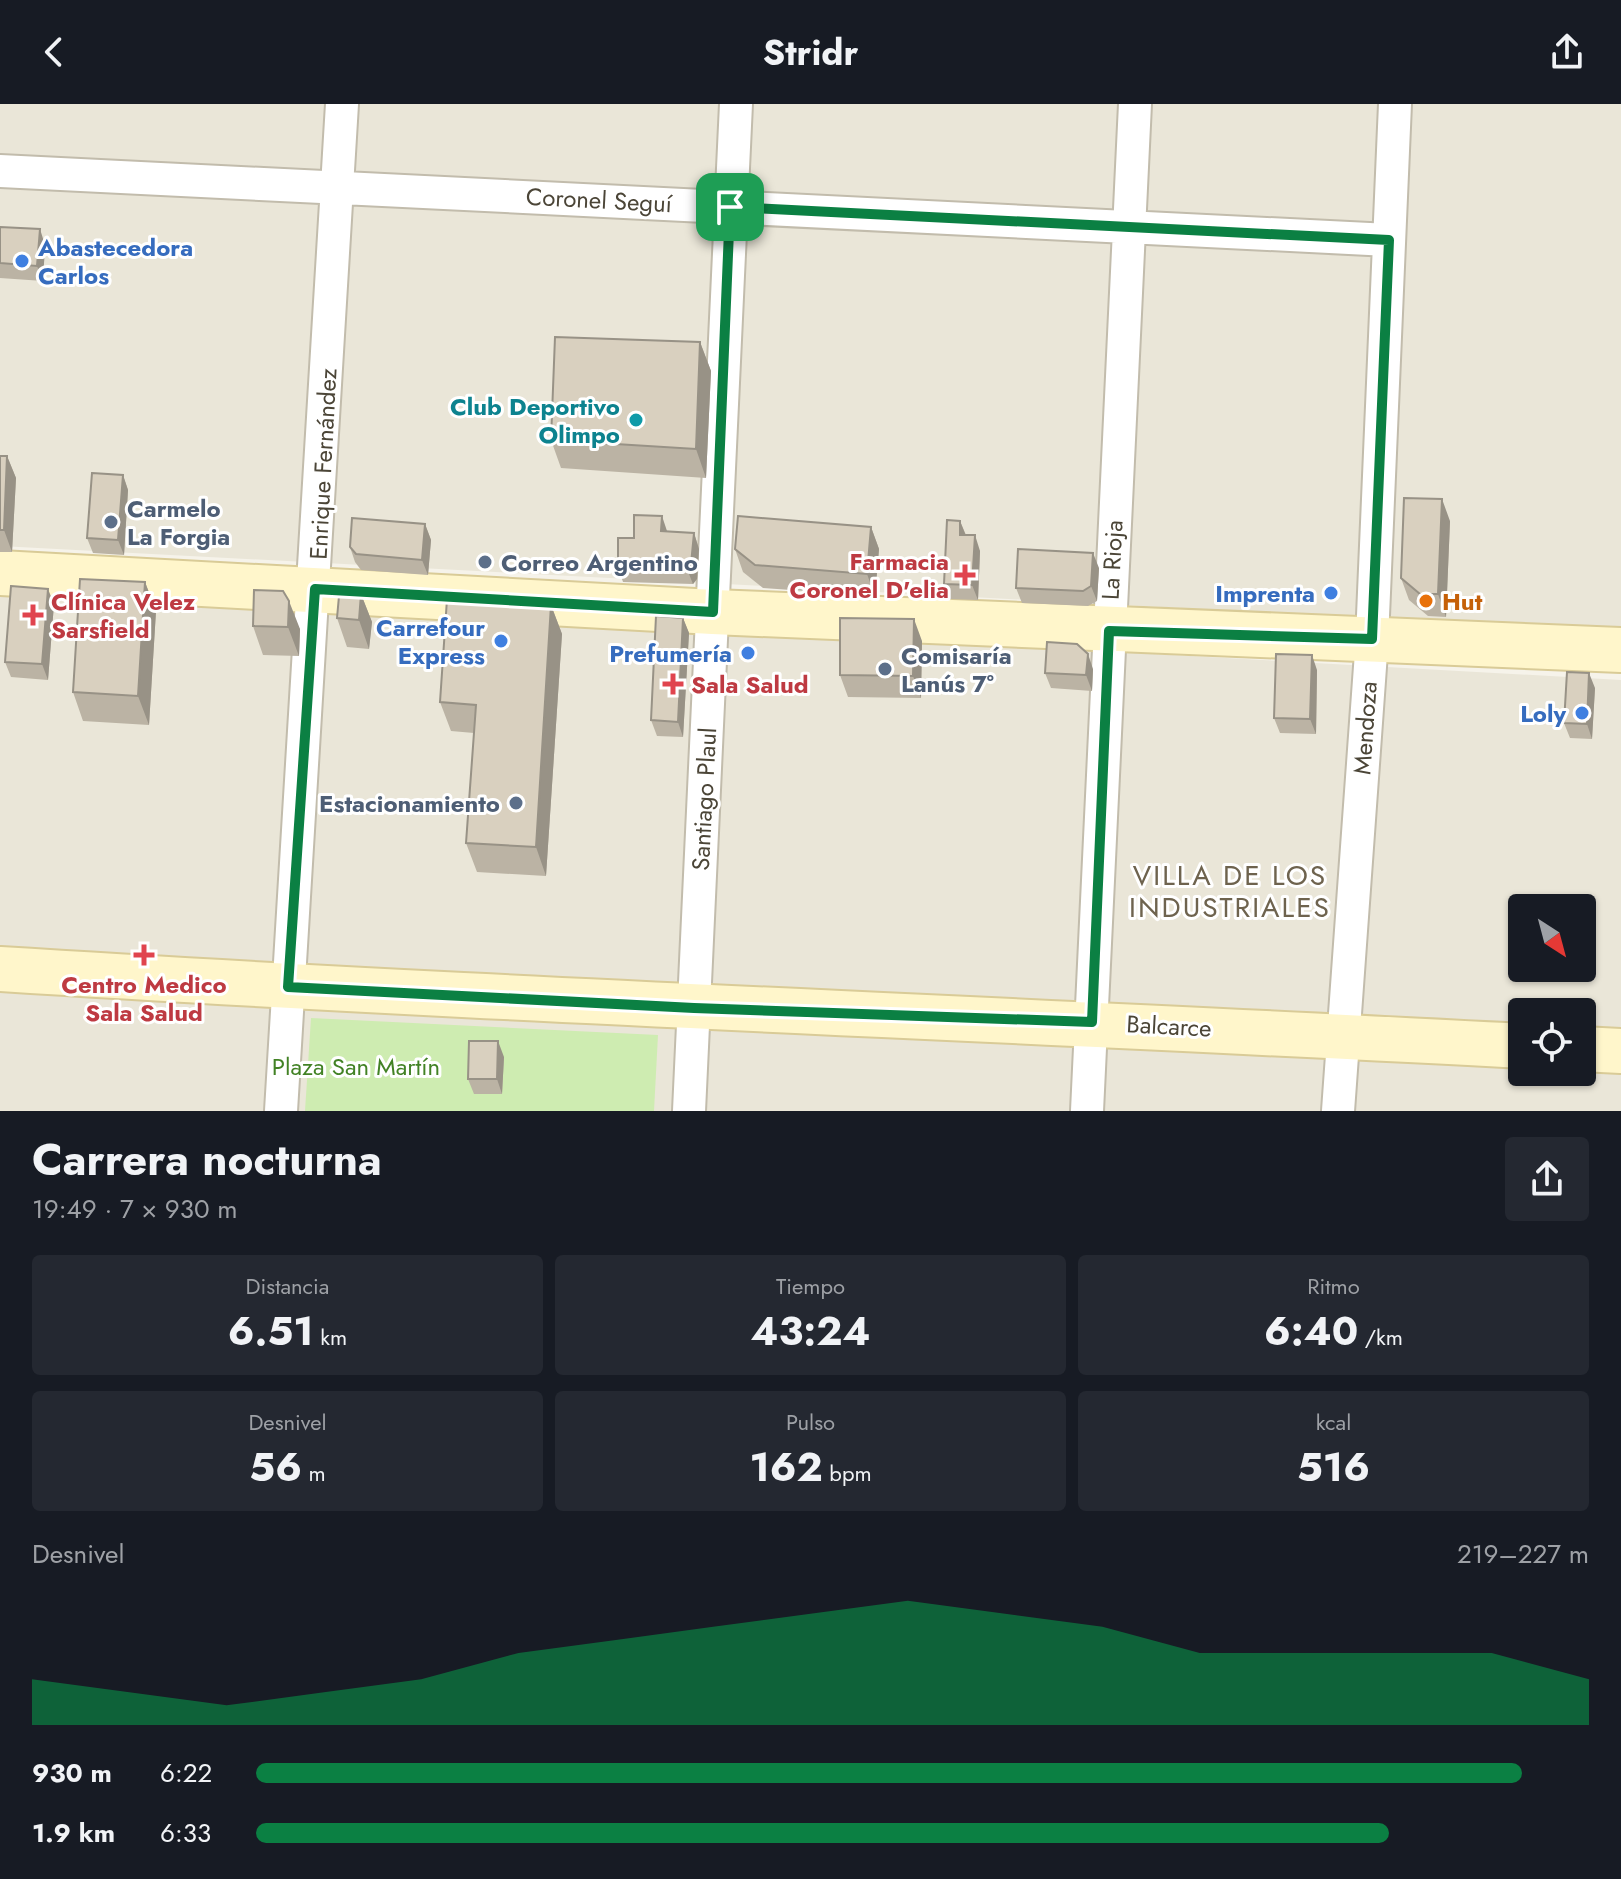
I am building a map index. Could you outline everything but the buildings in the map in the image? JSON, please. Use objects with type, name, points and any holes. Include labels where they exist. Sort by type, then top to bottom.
[{"type":"street","name":"Enrique Fernández","points":[[281,1111],[342,104]]},
{"type":"street","name":"Santiago Plaul","points":[[689,1111],[736,104]]},
{"type":"street","name":"La Rioja","points":[[1087,1111],[1135,104]]},
{"type":"street","name":"Mendoza","points":[[1338,1111],[1372,639],[1395,104]]},
{"type":"street","name":"Coronel Seguí","points":[[0,171],[1389,240]]},
{"type":"street","points":[[0,573],[1109,631],[1621,650]]},
{"type":"street","name":"Balcarce","points":[[0,969],[694,1008],[1092,1022],[1508,1045]]},
{"type":"street","points":[[1596,1050],[1621,1051]]},
{"type":"shaded area","points":[[0,104],[1621,104],[1621,631],[0,546]]},
{"type":"shaded area","points":[[0,590],[1621,680],[1621,1111],[0,1111]]},
{"type":"green space","name":"Plaza San Martín","points":[[311,1018],[658,1035],[654,1111],[305,1111]]},
{"type":"place","name":"Abastecedora Carlos","points":[[22,261]]},
{"type":"place","name":"Club Deportivo Olimpo","points":[[636,420]]},
{"type":"place","name":"Carmelo La Forgia","points":[[111,522]]},
{"type":"place","name":"Correo Argentino","points":[[485,562]]},
{"type":"place","name":"Farmacia Coronel D'elia","points":[[965,575]]},
{"type":"place","name":"Imprenta","points":[[1331,593]]},
{"type":"place","name":"Hut","points":[[1426,601]]},
{"type":"place","name":"Clínica Velez Sarsfield","points":[[33,615]]},
{"type":"place","name":"Carrefour Express","points":[[501,641]]},
{"type":"place","name":"Prefumería","points":[[748,653]]},
{"type":"place","name":"Comisaría Lanús 7°","points":[[885,669]]},
{"type":"place","name":"Sala Salud","points":[[673,684]]},
{"type":"place","name":"Loly","points":[[1582,713]]},
{"type":"place","name":"Estacionamiento","points":[[516,803]]},
{"type":"place","name":"Centro Medico Sala Salud","points":[[144,955]]},
{"type":"district","name":"VILLA DE LOS INDUSTRIALES","points":[[1230,891]]},
{"type":"route","points":[[730,207],[1389,240],[1372,639],[1109,631],[1092,1022],[694,1008],[288,987],[315,589],[713,612],[730,207]]}]
